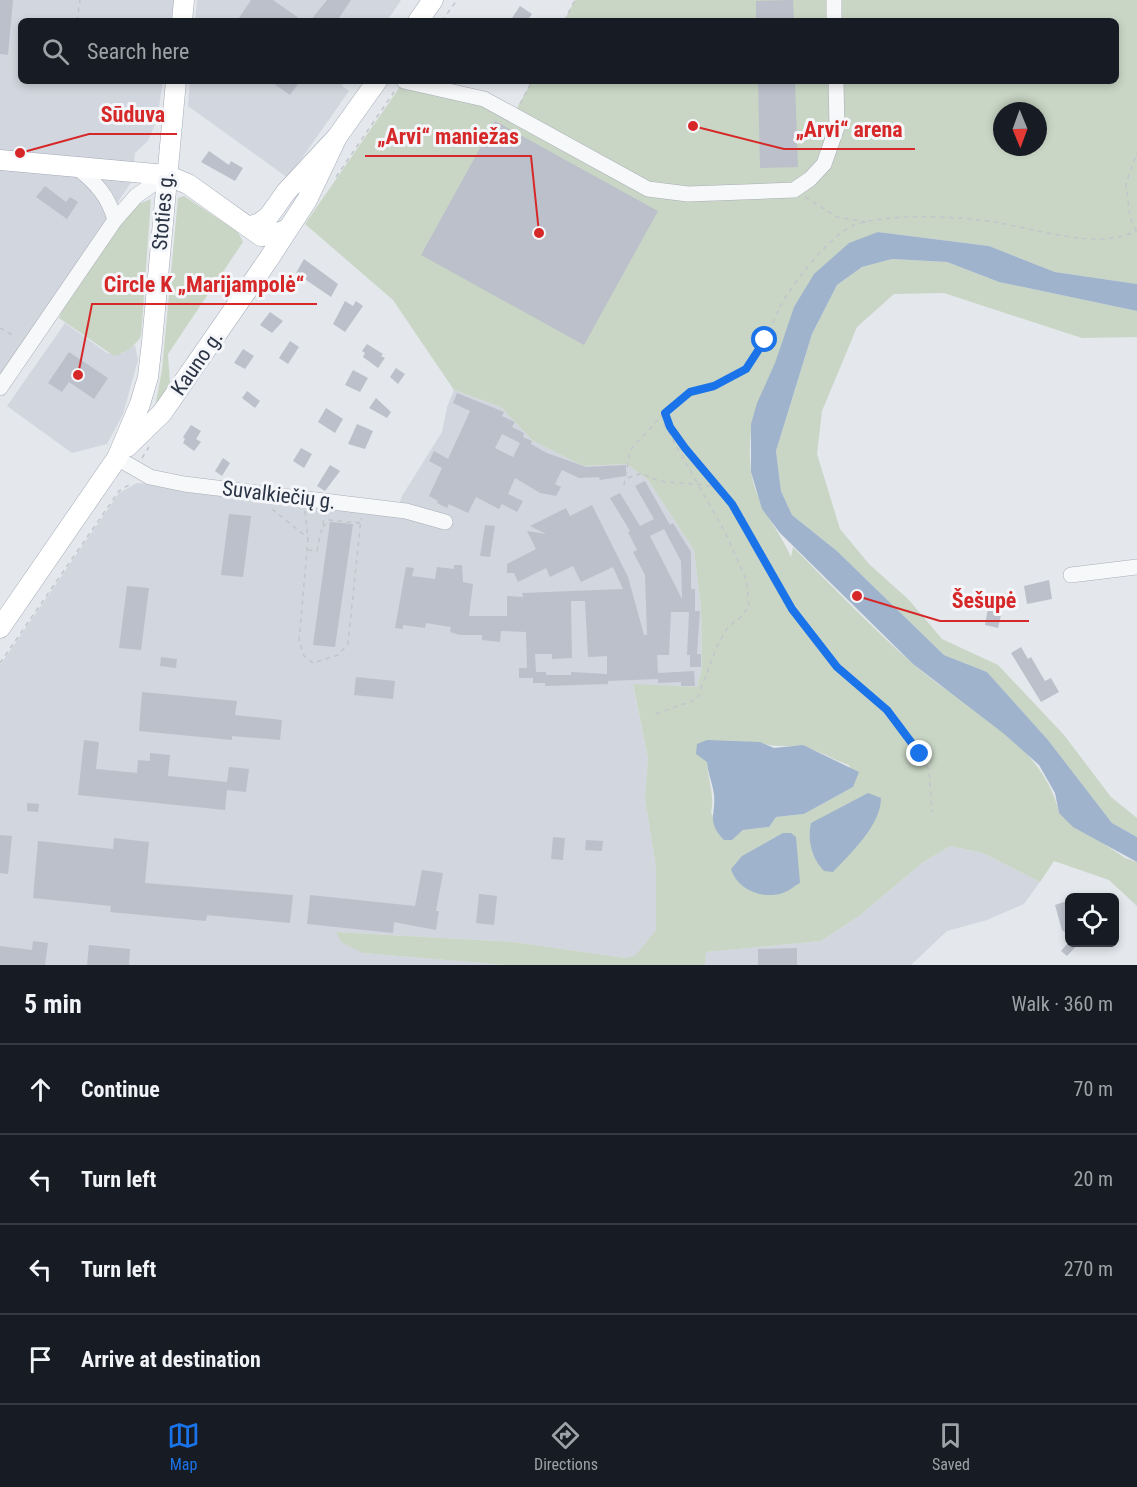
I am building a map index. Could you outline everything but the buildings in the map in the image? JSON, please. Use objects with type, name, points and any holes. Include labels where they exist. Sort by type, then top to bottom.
[{"type":"main road","points":[[182,18],[184,0]]},
{"type":"main road","points":[[420,18],[433,0]]},
{"type":"main road","name":"Stoties g.","points":[[152,342],[176,84]]},
{"type":"main road","name":"Kauno g.","points":[[248,227],[260,223],[269,216],[286,192],[337,137],[375,84]]},
{"type":"main road","name":"Kauno g.","points":[[0,628],[117,458],[162,413],[264,266],[307,200],[337,137]]},
{"type":"main road","points":[[0,160],[166,175],[188,184],[261,236],[274,235],[286,229]]},
{"type":"main road","name":"Kauno g.","points":[[117,458],[140,404],[148,377],[152,342]]},
{"type":"street","points":[[834,0],[834,18]]},
{"type":"street","points":[[417,84],[484,99],[648,189],[688,194],[794,190],[810,179],[824,164],[837,127],[836,84]]},
{"type":"street","points":[[76,167],[100,186],[110,201],[115,220]]},
{"type":"street","points":[[0,388],[115,220],[136,196],[166,175]]},
{"type":"street","name":"Suvalkiečių g.","points":[[117,458],[150,477],[406,511],[445,522]]},
{"type":"street","points":[[1071,575],[1137,567]]},
{"type":"path","points":[[77,18],[80,0]]},
{"type":"path","points":[[444,18],[457,0]]},
{"type":"path","points":[[566,18],[575,0]]},
{"type":"path","points":[[514,116],[530,84]]},
{"type":"path","points":[[624,485],[630,451],[665,413],[690,392],[714,386],[746,369],[765,340],[788,291],[836,237],[852,226],[878,219],[959,219],[993,221],[1099,240],[1136,231],[1130,217],[1126,184],[1137,152]]},
{"type":"path","points":[[794,190],[837,217],[868,222]]},
{"type":"path","points":[[0,328],[16,337]]},
{"type":"path","points":[[665,413],[670,427],[685,448],[724,492],[792,609],[837,667],[887,710],[920,754],[929,770],[932,812]]},
{"type":"path","points":[[656,714],[697,699],[717,646],[728,627],[742,616],[748,606],[746,579],[724,532],[660,418]]},
{"type":"path","points":[[627,478],[642,472],[654,481],[709,484],[724,492]]},
{"type":"path","points":[[264,502],[308,539]]},
{"type":"path","points":[[304,507],[308,550],[299,640],[304,656],[313,663],[338,655],[348,644],[362,515]]},
{"type":"path","points":[[308,550],[317,550],[325,510]]},
{"type":"path","points":[[322,528],[329,520],[361,524]]},
{"type":"shaded area","points":[[0,0],[176,0],[173,18],[18,18],[18,84],[163,84],[157,119],[148,141],[135,153],[132,181],[0,376]]},
{"type":"shaded area","points":[[197,0],[401,0],[389,18],[195,18]]},
{"type":"shaded area","points":[[190,84],[343,84],[342,86],[349,91],[288,178],[188,106]]},
{"type":"shaded area","points":[[65,323],[107,353],[122,354],[135,345],[138,360],[123,414],[107,444],[72,453],[7,406]]},
{"type":"shaded area","points":[[454,390],[501,407],[533,441],[583,466],[627,464],[648,480],[694,550],[701,608],[702,668],[697,687],[633,685],[648,758],[645,798],[656,868],[656,930],[635,957],[625,958],[513,942],[337,932],[363,953],[505,965],[0,965],[0,665],[119,493],[137,483],[397,510],[402,496],[442,432],[447,407]]},
{"type":"shaded area","points":[[950,846],[983,853],[1040,882],[1024,904],[987,920],[947,931],[911,965],[705,965],[706,952],[821,941],[859,916],[922,863]]},
{"type":"green space","points":[[575,0],[1137,0],[1137,284],[1055,272],[989,246],[878,232],[776,366],[758,404],[752,424],[750,447],[751,471],[757,494],[791,557],[793,547],[912,663],[999,728],[1019,746],[1037,766],[1050,788],[1059,813],[1125,858],[1137,862],[1137,906],[1109,880],[1054,861],[1040,882],[983,853],[950,846],[922,863],[859,916],[821,941],[706,952],[705,965],[505,965],[363,953],[341,942],[336,932],[513,942],[625,958],[635,956],[656,930],[656,868],[645,798],[648,758],[633,684],[697,687],[702,668],[701,608],[694,550],[648,480],[627,464],[583,466],[533,441],[501,407],[454,390],[393,300],[305,224],[402,84],[414,84],[513,115],[530,84],[1119,84],[1119,18],[566,18]],"holes":[[[759,742],[773,746],[806,747],[849,765],[853,787],[804,814],[775,817],[769,827],[743,830],[732,840],[711,813],[712,793],[707,762]]]},
{"type":"green space","points":[[184,196],[238,232],[243,242],[168,354],[170,386],[155,407],[162,370],[178,198]]},
{"type":"green space","points":[[151,199],[141,336],[129,349],[114,356],[59,318],[64,306],[134,206]]},
{"type":"green space","points":[[892,259],[947,262],[999,282],[1137,311],[1137,337],[1082,338],[944,293],[894,294],[857,327],[822,411],[817,454],[840,529],[869,564],[909,600],[942,639],[998,665],[1064,735],[1111,797],[1137,818],[1137,837],[1112,823],[1048,740],[987,672],[944,655],[837,551],[792,515],[781,491],[776,451],[812,334],[837,285],[862,267]]},
{"type":"water","points":[[878,232],[989,246],[1055,272],[1137,284],[1137,311],[999,282],[947,262],[892,259],[862,267],[837,285],[812,334],[776,451],[781,491],[792,515],[837,551],[944,655],[987,672],[1048,740],[1112,823],[1137,837],[1137,862],[1073,827],[1059,813],[1055,793],[1039,765],[1003,733],[913,664],[780,533],[762,509],[751,472],[751,424],[794,307],[814,274],[849,243]]},
{"type":"water","points":[[707,740],[760,742],[774,748],[803,745],[859,772],[853,787],[804,814],[776,817],[769,827],[743,830],[732,840],[724,840],[713,823],[714,795],[707,762],[696,754],[697,744]]},
{"type":"water","points":[[868,793],[881,798],[880,808],[871,828],[833,872],[824,871],[816,861],[812,849],[811,823]]},
{"type":"water","points":[[783,833],[791,833],[796,837],[800,883],[775,895],[751,891],[739,882],[731,869],[742,856]]},
{"type":"place","name":"„Arvi“ arena","points":[[693,126]]},
{"type":"place","name":"Sūduva","points":[[20,153]]},
{"type":"place","name":"„Arvi“ maniežas","points":[[539,233]]},
{"type":"place","name":"Circle K „Marijampolė“","points":[[78,375]]},
{"type":"place","name":"Šešupė","points":[[857,596]]},
{"type":"route","points":[[765,340],[746,369],[714,386],[690,392],[676,401],[665,413],[670,427],[685,448],[724,492],[792,609],[837,667],[887,710],[920,754]]}]
